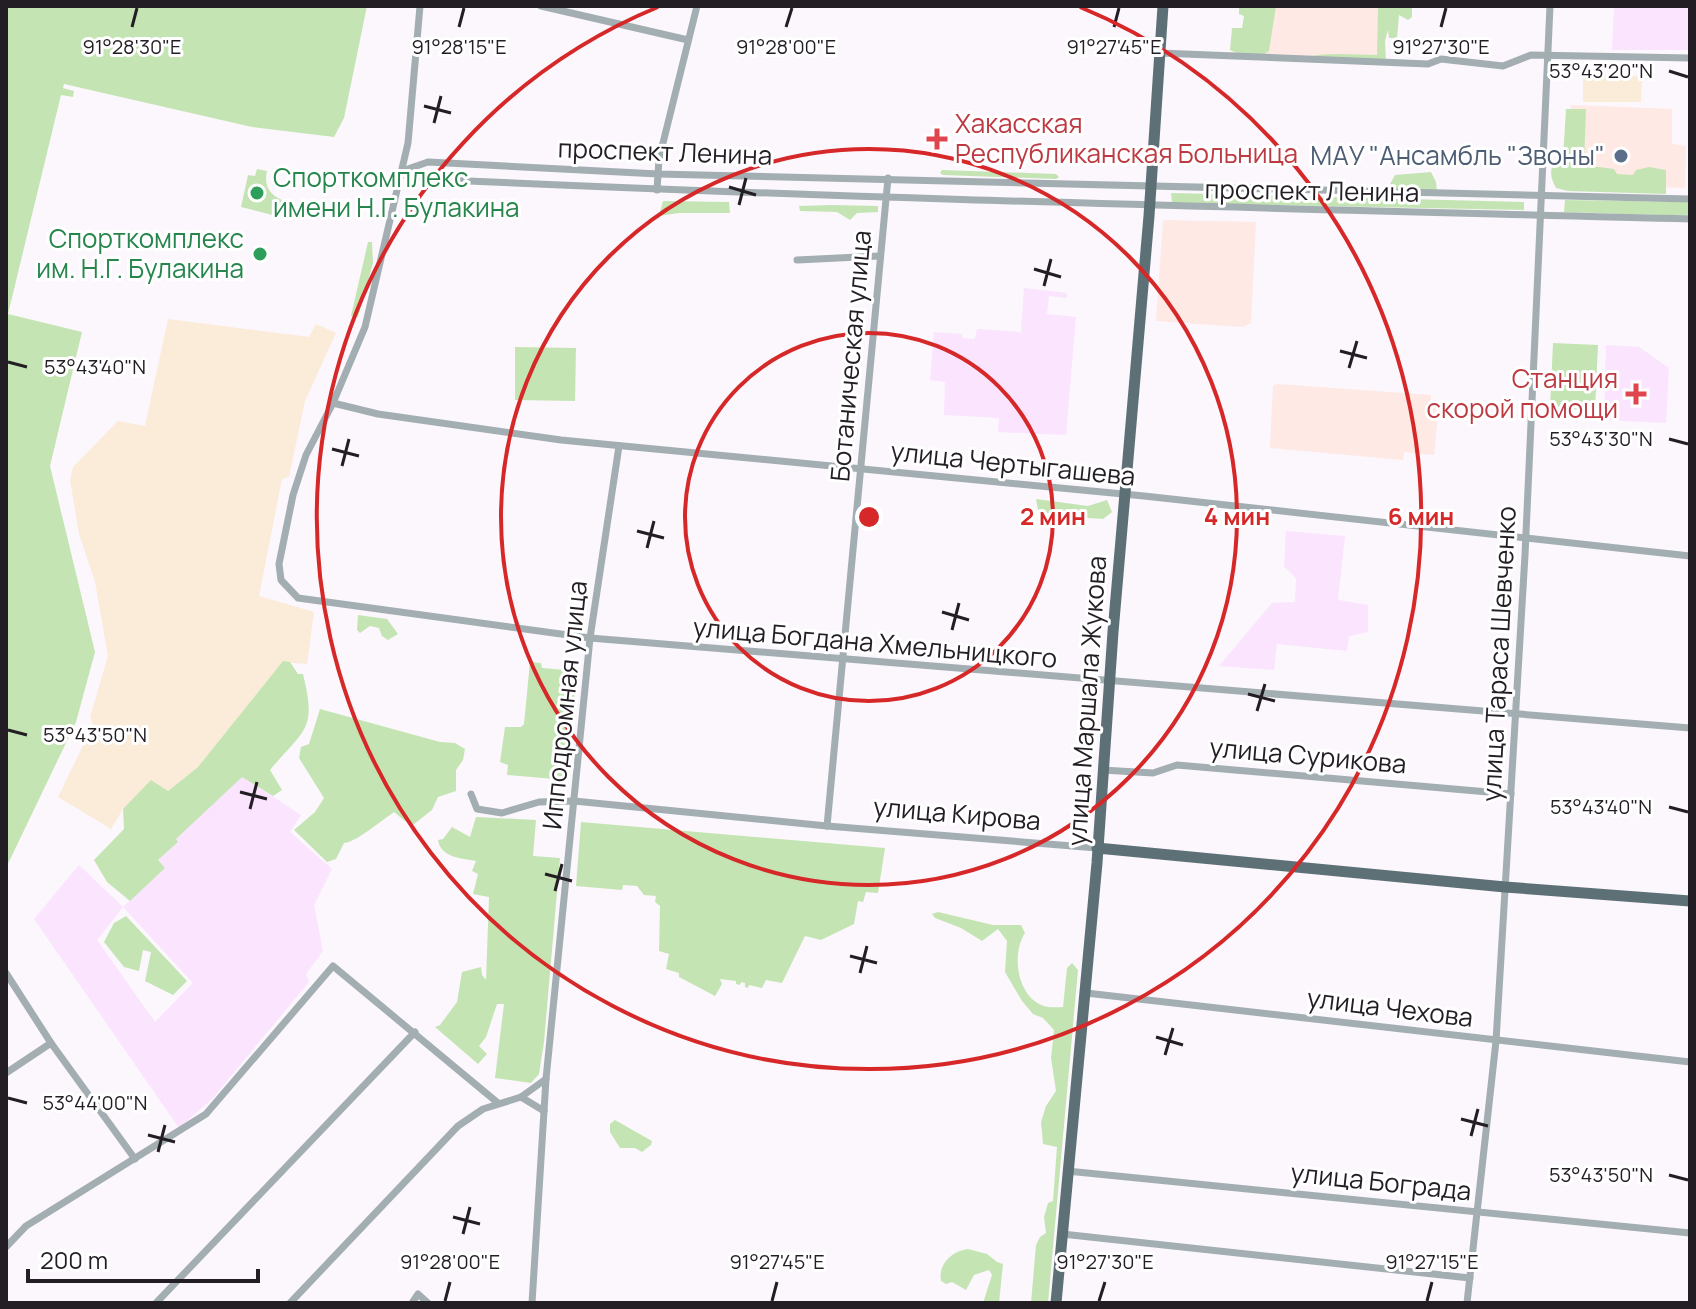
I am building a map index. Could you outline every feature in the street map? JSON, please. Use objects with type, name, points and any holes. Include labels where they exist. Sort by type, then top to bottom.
[{"type":"main road","name":"улица Маршала Жукова","points":[[1056,1303],[1086,993],[1150,207],[1163,6]]},
{"type":"main road","name":"улица Кирова","points":[[1097,848],[1505,887],[1690,901]]},
{"type":"street","points":[[333,403],[365,327],[402,171],[412,110],[420,6]]},
{"type":"street","points":[[541,6],[688,40]]},
{"type":"street","points":[[657,190],[659,159],[697,6]]},
{"type":"street","name":"улица Тараса Шевченко","points":[[1467,1303],[1496,1041],[1526,539],[1550,6]]},
{"type":"street","points":[[1160,53],[1428,64],[1441,59],[1503,66],[1531,55],[1690,58]]},
{"type":"street","name":"проспект Ленина","points":[[402,171],[428,162],[658,174],[1690,199]]},
{"type":"street","name":"проспект Ленина","points":[[402,171],[427,179],[657,190],[1150,207],[1690,219]]},
{"type":"street","name":"Ботаническая улица","points":[[827,826],[888,178]]},
{"type":"street","points":[[797,260],[879,256]]},
{"type":"street","name":"улица Чертыгашева","points":[[333,403],[446,425],[619,446],[1481,531],[1526,539],[1690,556]]},
{"type":"street","name":"улица Богдана Хмельницкого","points":[[333,403],[306,455],[293,495],[279,564],[281,580],[298,598],[590,638],[1690,728]]},
{"type":"street","name":"Ипподромная улица","points":[[532,1303],[546,1079],[590,638],[619,446]]},
{"type":"street","name":"улица Сурикова","points":[[1102,770],[1153,773],[1177,765],[1511,794]]},
{"type":"street","name":"улица Кирова","points":[[471,794],[477,809],[502,813],[539,802],[574,801],[1097,848]]},
{"type":"street","points":[[6,1247],[26,1226],[206,1114],[333,966],[498,1103]]},
{"type":"street","points":[[6,973],[51,1043],[135,1159]]},
{"type":"street","name":"улица Чехова","points":[[1086,993],[1690,1062]]},
{"type":"street","points":[[156,1303],[415,1032]]},
{"type":"street","points":[[6,1073],[51,1043]]},
{"type":"street","points":[[290,1303],[458,1126],[498,1103],[521,1097],[546,1079]]},
{"type":"street","points":[[521,1097],[544,1111]]},
{"type":"street","name":"улица Бограда","points":[[1067,1171],[1690,1233]]},
{"type":"street","points":[[1062,1234],[1470,1278]]},
{"type":"street","points":[[412,1303],[418,1294],[428,1303]]},
{"type":"shaded area","points":[[1268,6],[1387,6],[1384,61],[1266,58]]},
{"type":"shaded area","points":[[1614,6],[1690,6],[1690,50],[1612,50]]},
{"type":"shaded area","points":[[1583,74],[1642,76],[1641,102],[1583,102]]},
{"type":"shaded area","points":[[1571,105],[1672,109],[1672,144],[1686,146],[1685,188],[1569,184]]},
{"type":"shaded area","points":[[1163,220],[1256,222],[1251,323],[1243,327],[1156,321]]},
{"type":"shaded area","points":[[1024,288],[1067,293],[1067,298],[1049,296],[1047,314],[1076,317],[1066,435],[998,432],[999,418],[944,415],[945,382],[930,380],[934,332],[962,334],[962,338],[975,339],[977,329],[1021,332]]},
{"type":"shaded area","points":[[168,319],[309,337],[316,324],[336,333],[305,401],[289,477],[282,479],[259,596],[314,612],[307,664],[283,662],[198,767],[168,791],[123,809],[111,829],[58,797],[93,725],[90,717],[108,656],[95,582],[79,534],[70,480],[73,467],[118,421],[145,426]]},
{"type":"shaded area","name":"Станция скорой помощи","points":[[1606,345],[1639,347],[1669,368],[1666,423],[1604,420]]},
{"type":"shaded area","points":[[1273,386],[1431,395],[1431,403],[1439,404],[1434,455],[1404,452],[1403,460],[1270,448]]},
{"type":"shaded area","points":[[1286,531],[1345,536],[1338,600],[1368,605],[1368,632],[1349,636],[1347,651],[1277,644],[1274,670],[1219,666],[1272,603],[1295,602],[1296,578],[1284,566]]},
{"type":"shaded area","points":[[242,776],[301,815],[290,832],[332,869],[314,905],[323,951],[306,974],[309,982],[212,1099],[179,1128],[34,919],[79,865],[123,907],[165,868],[158,860],[178,842],[176,839]],"holes":[[[123,907],[193,983],[155,1022],[97,940]]]},
{"type":"green space","points":[[6,6],[367,6],[344,118],[334,137],[252,127],[64,84],[63,88],[74,91],[73,97],[61,95],[8,314],[82,332],[50,466],[95,652],[76,722],[6,868]]},
{"type":"green space","points":[[1239,6],[1276,6],[1269,51],[1264,54],[1250,56],[1230,50],[1232,28],[1242,28],[1244,16],[1239,14]]},
{"type":"green space","points":[[1378,6],[1412,6],[1412,17],[1408,20],[1399,15],[1397,38],[1389,38],[1388,30],[1386,62],[1307,57],[1377,55]]},
{"type":"green space","points":[[1566,109],[1586,109],[1584,165],[1633,175],[1636,170],[1649,167],[1666,170],[1666,194],[1556,188],[1551,171],[1560,155],[1563,158]]},
{"type":"green space","name":"Спорткомплекс имени Н.Г. Булакина","points":[[257,169],[267,171],[268,187],[277,198],[288,202],[286,211],[278,209],[276,216],[241,207],[248,175],[255,176]]},
{"type":"green space","points":[[942,170],[1056,174],[1059,177],[943,175],[940,173]]},
{"type":"green space","points":[[1431,172],[1437,191],[1392,190],[1390,184],[1395,175]]},
{"type":"green space","points":[[1171,193],[1524,202],[1524,210],[1172,203]]},
{"type":"green space","points":[[1565,200],[1690,202],[1690,216],[1564,212]]},
{"type":"green space","points":[[663,201],[729,202],[730,213],[659,216]]},
{"type":"green space","points":[[799,206],[878,206],[878,212],[857,213],[850,220],[837,212],[800,211]]},
{"type":"green space","points":[[368,242],[372,242],[373,263],[358,317],[351,316]]},
{"type":"green space","points":[[1553,343],[1598,345],[1595,410],[1550,408]]},
{"type":"green space","points":[[515,347],[576,348],[575,401],[515,400]]},
{"type":"green space","points":[[1036,499],[1088,506],[1107,500],[1112,512],[1103,519],[1056,516],[1038,510]]},
{"type":"green space","points":[[358,615],[387,619],[398,634],[388,640],[379,628],[370,626],[360,633],[357,630]]},
{"type":"green space","points":[[283,661],[290,662],[298,674],[303,674],[309,707],[305,728],[270,770],[282,790],[273,796],[242,777],[176,839],[178,842],[158,860],[165,868],[130,901],[107,882],[94,860],[124,829],[123,809],[151,780],[168,791],[198,767]]},
{"type":"green space","points":[[530,662],[541,663],[542,668],[577,671],[566,780],[507,775],[508,765],[500,762],[505,727],[521,727],[524,724]]},
{"type":"green space","points":[[320,709],[440,742],[455,743],[465,749],[463,760],[456,770],[456,791],[438,797],[432,810],[414,824],[394,812],[344,843],[336,859],[327,862],[294,830],[315,812],[324,798],[299,758],[301,747],[309,744]]},
{"type":"green space","points":[[476,817],[536,820],[533,856],[560,858],[544,1042],[539,1074],[531,1083],[495,1078],[504,1004],[497,1004],[486,1037],[479,1046],[487,1054],[478,1064],[435,1027],[440,1025],[457,1002],[462,972],[481,967],[486,980],[489,897],[473,894],[478,874],[472,871],[476,861],[447,854],[438,840],[443,839],[452,827],[470,837]]},
{"type":"green space","points":[[581,822],[885,848],[878,893],[866,892],[863,902],[858,901],[854,924],[821,940],[805,936],[782,983],[766,980],[762,988],[749,985],[748,988],[745,983],[741,982],[740,985],[736,981],[720,979],[722,984],[715,996],[679,977],[679,973],[666,969],[669,954],[659,951],[660,906],[655,902],[656,896],[644,895],[637,886],[623,885],[622,890],[576,886]]},
{"type":"green space","points":[[938,912],[993,925],[1021,925],[1025,933],[1018,952],[1019,974],[1028,994],[1044,1006],[1063,1007],[1067,968],[1072,963],[1078,970],[1048,1303],[1031,1303],[1036,1245],[1046,1233],[1044,1217],[1048,1203],[1053,1201],[1057,1147],[1043,1144],[1041,1122],[1046,1106],[1056,1091],[1051,1058],[1054,1030],[1022,1001],[1005,972],[1007,941],[998,929],[982,941],[961,928],[935,918],[932,914]]},
{"type":"green space","points":[[126,916],[187,981],[173,995],[145,981],[151,952],[143,950],[139,971],[124,967],[104,942],[114,923]]},
{"type":"green space","points":[[615,1120],[652,1141],[651,1145],[642,1152],[635,1148],[620,1148],[610,1132],[610,1124]]},
{"type":"green space","points":[[968,1249],[987,1254],[1003,1264],[999,1303],[983,1303],[992,1275],[989,1270],[974,1275],[966,1290],[952,1282],[946,1284],[941,1281],[947,1259]]},
{"type":"place","name":"Хакасская Республиканская Больница","points":[[937,139]]},
{"type":"place","name":"МАУ \"Ансамбль \"Звоны\"","points":[[1621,156]]},
{"type":"place","name":"Спорткомплекс имени Н.Г. Булакина","points":[[257,193]]},
{"type":"place","name":"Спорткомплекс им. Н.Г. Булакина","points":[[260,254]]},
{"type":"place","name":"Станция скорой помощи","points":[[1636,394]]}]
